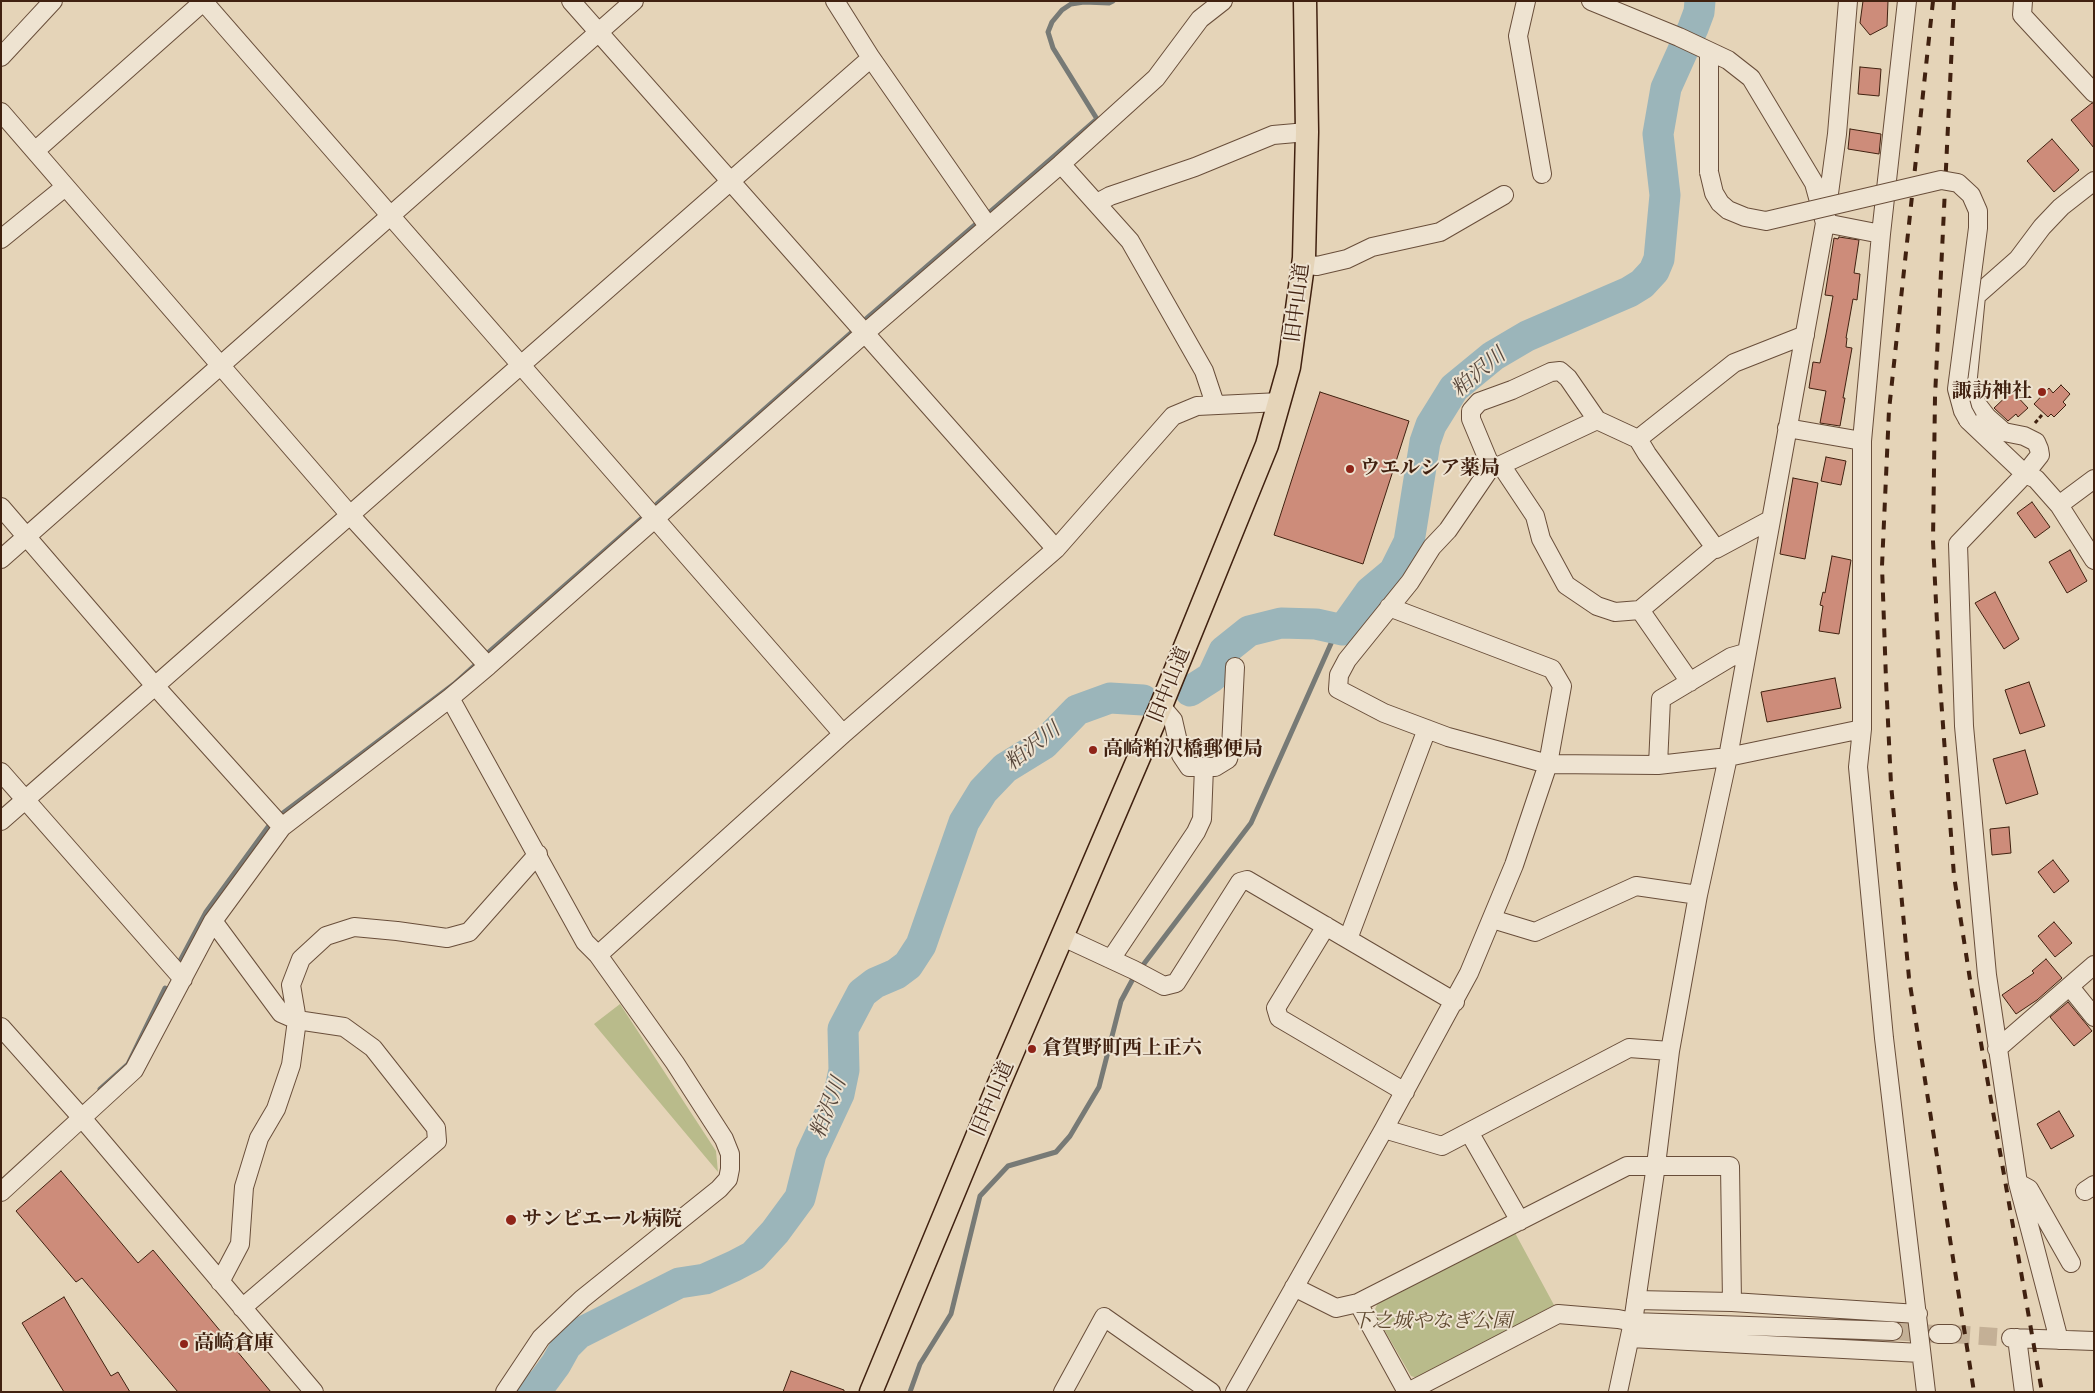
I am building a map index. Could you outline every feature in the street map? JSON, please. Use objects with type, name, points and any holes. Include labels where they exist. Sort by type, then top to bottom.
[{"type":"main road","name":"旧中山道","points":[[871,1392],[998,1086],[1161,706],[1267,445],[1280,402],[1292,348],[1304,264],[1307,132],[1305,1]]},
{"type":"street","points":[[1,57],[53,1]]},
{"type":"street","points":[[35,151],[204,1],[843,734]]},
{"type":"street","points":[[571,1],[1056,549]]},
{"type":"street","points":[[1,559],[634,1]]},
{"type":"street","points":[[835,1],[988,226]]},
{"type":"street","points":[[1,1192],[134,1070],[213,921],[282,827],[450,698],[488,666],[865,333],[1061,164],[1156,78],[1200,19],[1222,1]]},
{"type":"street","points":[[1526,1],[1518,36],[1542,174]]},
{"type":"street","points":[[1591,1],[1698,44],[1709,52],[1728,60],[1751,78],[1814,183],[1825,224]]},
{"type":"street","points":[[1618,1392],[1636,1300],[1656,1165],[1670,1051],[1698,896],[1728,757],[1745,653],[1825,224],[1837,134],[1848,1]]},
{"type":"street","points":[[1907,1],[1881,234],[1862,441],[1862,729],[1858,767],[1883,1028],[1926,1392]]},
{"type":"street","points":[[2022,1],[2022,16],[2094,93]]},
{"type":"street","points":[[1709,52],[1709,172],[1714,193],[1724,206],[1745,217],[1766,221],[1941,180],[1958,183],[1971,195],[1978,211],[1978,228],[1957,389],[1963,412],[1968,420],[2026,474],[2036,479],[2059,505],[2094,560]]},
{"type":"street","points":[[1,821],[156,687],[730,180],[872,58]]},
{"type":"street","points":[[1,112],[350,515],[488,666]]},
{"type":"street","points":[[1097,203],[1110,196],[1195,167],[1273,135],[1307,132]]},
{"type":"street","points":[[1061,164],[1130,241],[1204,371],[1215,404]]},
{"type":"street","points":[[2060,1340],[2018,1183],[1986,966],[1964,726],[1958,544],[2026,474],[2040,455],[2040,449],[2036,442],[2024,436],[2004,432],[1996,426],[1970,395],[1967,386],[1976,296],[2018,259],[2042,227],[2061,207],[2094,181]]},
{"type":"street","points":[[1,239],[65,187]]},
{"type":"street","points":[[1304,264],[1317,266],[1347,259],[1372,247],[1440,232],[1504,195]]},
{"type":"street","points":[[1825,224],[1881,234]]},
{"type":"street","points":[[1638,439],[1734,363],[1805,335]]},
{"type":"street","points":[[1714,548],[1638,439],[1597,420],[1568,378],[1560,371],[1551,372],[1512,390],[1479,402],[1471,411],[1471,419],[1496,466],[1535,516],[1541,538],[1566,585],[1597,606],[1616,612],[1640,610],[1714,548],[1716,550],[1770,520]]},
{"type":"street","points":[[598,955],[843,734],[1056,549],[1166,422],[1184,410],[1197,406],[1280,402]]},
{"type":"street","points":[[1597,420],[1496,466],[1448,530],[1432,547],[1410,582],[1347,660],[1340,675],[1338,689],[1384,712],[1448,737],[1548,764],[1658,764],[1728,757],[1862,729]]},
{"type":"street","points":[[1787,428],[1862,441]]},
{"type":"street","points":[[2059,505],[2094,479]]},
{"type":"street","points":[[1,507],[156,687],[282,827]]},
{"type":"street","points":[[1235,1392],[1455,1002],[1514,866],[1548,764],[1562,686],[1552,669],[1390,607]]},
{"type":"street","points":[[1640,610],[1690,682]]},
{"type":"street","points":[[1658,764],[1661,699],[1731,657],[1745,653]]},
{"type":"street","points":[[1161,706],[1172,720],[1181,755],[1189,767],[1215,767],[1228,759],[1231,748],[1235,667]]},
{"type":"street","points":[[450,698],[586,942],[598,955],[675,1063],[724,1139],[730,1154],[728,1180],[582,1299],[541,1338],[505,1392]]},
{"type":"street","points":[[1348,939],[1426,729]]},
{"type":"street","points":[[1111,959],[1196,832],[1202,818],[1204,767]]},
{"type":"street","points":[[1,772],[183,979]]},
{"type":"street","points":[[220,1282],[240,1244],[244,1187],[258,1138],[276,1109],[291,1065],[297,1020],[291,985],[301,958],[326,936],[354,927],[447,938],[469,932],[538,854]]},
{"type":"street","points":[[1063,937],[1141,973],[1164,986],[1176,983],[1240,882],[1247,880],[1455,1002]]},
{"type":"street","points":[[1492,919],[1535,932],[1636,886],[1698,896]]},
{"type":"street","points":[[213,921],[280,1013],[297,1020],[344,1027],[374,1048],[436,1128],[436,1141],[242,1308]]},
{"type":"street","points":[[1326,926],[1276,1008],[1280,1018],[1405,1092]]},
{"type":"street","points":[[1997,1049],[2094,965]]},
{"type":"street","points":[[2070,987],[2094,1017]]},
{"type":"street","points":[[1,1027],[82,1118],[314,1392]]},
{"type":"street","points":[[1384,1129],[1442,1146],[1629,1048],[1670,1051]]},
{"type":"street","points":[[1469,1132],[1520,1220]]},
{"type":"street","points":[[1294,1287],[1336,1308],[1358,1303],[1627,1166],[1730,1166],[1732,1302]]},
{"type":"street","points":[[2018,1183],[2029,1189],[2071,1263]]},
{"type":"street","points":[[1636,1300],[1732,1302],[1918,1314]]},
{"type":"street","points":[[1358,1303],[1408,1392],[1558,1314],[1618,1319],[1631,1330],[1921,1353]]},
{"type":"street","points":[[1063,1392],[1104,1317],[1211,1392]]},
{"type":"street","points":[[1631,1330],[1893,1331]]},
{"type":"street","points":[[2024,1392],[2014,1338],[2094,1341]]},
{"type":"green space","points":[[620,1004],[716,1151],[718,1172],[594,1024]]},
{"type":"green space","name":"下之城やなぎ公園","points":[[1514,1231],[1554,1305],[1420,1379],[1411,1376],[1374,1312],[1378,1302]]},
{"type":"building","points":[[1863,1],[1888,1],[1887,26],[1870,35],[1860,23]]},
{"type":"building","points":[[1860,67],[1881,69],[1879,96],[1858,94]]},
{"type":"building","points":[[2094,103],[2094,148],[2071,120]]},
{"type":"building","points":[[1850,129],[1881,134],[1879,154],[1848,149]]},
{"type":"building","points":[[2052,139],[2079,170],[2054,192],[2027,161]]},
{"type":"building","points":[[1839,237],[1859,240],[1854,273],[1860,274],[1857,300],[1853,299],[1846,338],[1846,347],[1852,348],[1840,426],[1820,423],[1826,391],[1809,388],[1813,362],[1820,363],[1826,334],[1833,296],[1825,295],[1834,238],[1838,239]]},
{"type":"building","points":[[2061,385],[2070,394],[2063,402],[2066,405],[2054,417],[2051,414],[2048,417],[2034,404],[2049,388],[2053,393]]},
{"type":"building","points":[[2012,391],[2028,408],[2018,417],[2016,414],[2008,421],[1994,408]]},
{"type":"building","points":[[1320,392],[1409,421],[1363,564],[1274,535]]},
{"type":"building","points":[[1826,457],[1846,461],[1841,485],[1821,481]]},
{"type":"building","points":[[1793,478],[1818,483],[1805,559],[1780,554]]},
{"type":"building","points":[[2032,502],[2050,527],[2035,538],[2017,513]]},
{"type":"building","points":[[2070,550],[2087,581],[2067,593],[2049,562]]},
{"type":"building","points":[[1832,556],[1851,560],[1839,634],[1819,631],[1823,606],[1820,605],[1823,592],[1825,593]]},
{"type":"building","points":[[1995,592],[2019,639],[2004,649],[1975,603]]},
{"type":"building","points":[[1835,678],[1841,708],[1767,722],[1761,692]]},
{"type":"building","points":[[2029,682],[2045,726],[2020,734],[2005,690]]},
{"type":"building","points":[[2025,750],[2038,794],[2006,804],[1993,759]]},
{"type":"building","points":[[2009,827],[2011,853],[1992,855],[1990,829]]},
{"type":"building","points":[[2053,860],[2069,881],[2054,893],[2038,872]]},
{"type":"building","points":[[2054,922],[2072,943],[2055,957],[2038,936]]},
{"type":"building","points":[[2046,959],[2062,978],[2037,1000],[2016,1014],[2002,995],[2034,973],[2032,971]]},
{"type":"building","points":[[2068,1002],[2092,1031],[2074,1046],[2050,1017]]},
{"type":"building","points":[[2059,1111],[2074,1136],[2051,1149],[2037,1124]]},
{"type":"building","name":"高崎倉庫","points":[[61,1171],[138,1263],[153,1250],[271,1392],[178,1392],[82,1278],[76,1282],[16,1211]]},
{"type":"building","points":[[64,1297],[111,1376],[118,1372],[130,1392],[64,1392],[22,1323]]},
{"type":"building","points":[[791,1371],[844,1390],[844,1392],[783,1392]]},
{"type":"waterway","points":[[990,212],[1097,119],[1053,48],[1048,32],[1052,22],[1062,10],[1071,4],[1084,2],[1109,3],[1113,1]]},
{"type":"waterway","name":"粕沢川","points":[[1190,691],[1212,677],[1224,651],[1249,631],[1281,623],[1316,624],[1343,630],[1370,592],[1394,572],[1409,542],[1425,442],[1431,425],[1454,388],[1493,356],[1527,336],[1629,292],[1642,284],[1654,271],[1659,259],[1665,195],[1658,134],[1666,88],[1693,28],[1699,12],[1700,1]]},
{"type":"waterway","points":[[866,319],[976,224]]},
{"type":"waterway","points":[[657,504],[851,333]]},
{"type":"waterway","points":[[489,652],[642,518]]},
{"type":"waterway","points":[[1140,969],[1251,823],[1337,630]]},
{"type":"waterway","points":[[283,813],[454,684],[474,666]]},
{"type":"waterway","name":"粕沢川","points":[[526,1392],[542,1383],[566,1346],[578,1334],[679,1283],[705,1279],[734,1266],[753,1256],[775,1232],[800,1198],[811,1154],[839,1094],[844,1070],[843,1029],[862,993],[875,983],[896,974],[908,965],[921,945],[964,822],[983,791],[1005,768],[1044,744],[1077,710],[1110,698],[1143,700]]},
{"type":"waterway","points":[[180,961],[206,912],[268,827]]},
{"type":"waterway","points":[[910,1392],[920,1364],[951,1314],[980,1196],[1008,1166],[1056,1152],[1070,1136],[1099,1087],[1121,1001],[1135,975]]},
{"type":"waterway","points":[[100,1089],[128,1064],[165,988]]},
{"type":"tunnel","points":[[1893,1331],[1935,1334]]},
{"type":"tunnel","points":[[1952,1334],[2011,1338]]},
{"type":"railway","points":[[1933,1],[1889,410],[1882,566],[1891,784],[1909,978],[1974,1392]]},
{"type":"railway","points":[[1954,1],[1935,397],[1933,541],[1940,684],[1954,876],[1971,986],[2042,1392]]},
{"type":"place","name":"諏訪神社","points":[[2042,392]]},
{"type":"place","name":"ウエルシア薬局","points":[[1350,469]]},
{"type":"place","name":"高崎粕沢橋郵便局","points":[[1093,750]]},
{"type":"place","name":"倉賀野町西上正六","points":[[1032,1049]]},
{"type":"place","name":"サンピエール病院","points":[[511,1220]]},
{"type":"place","name":"高崎倉庫","points":[[184,1344]]}]
